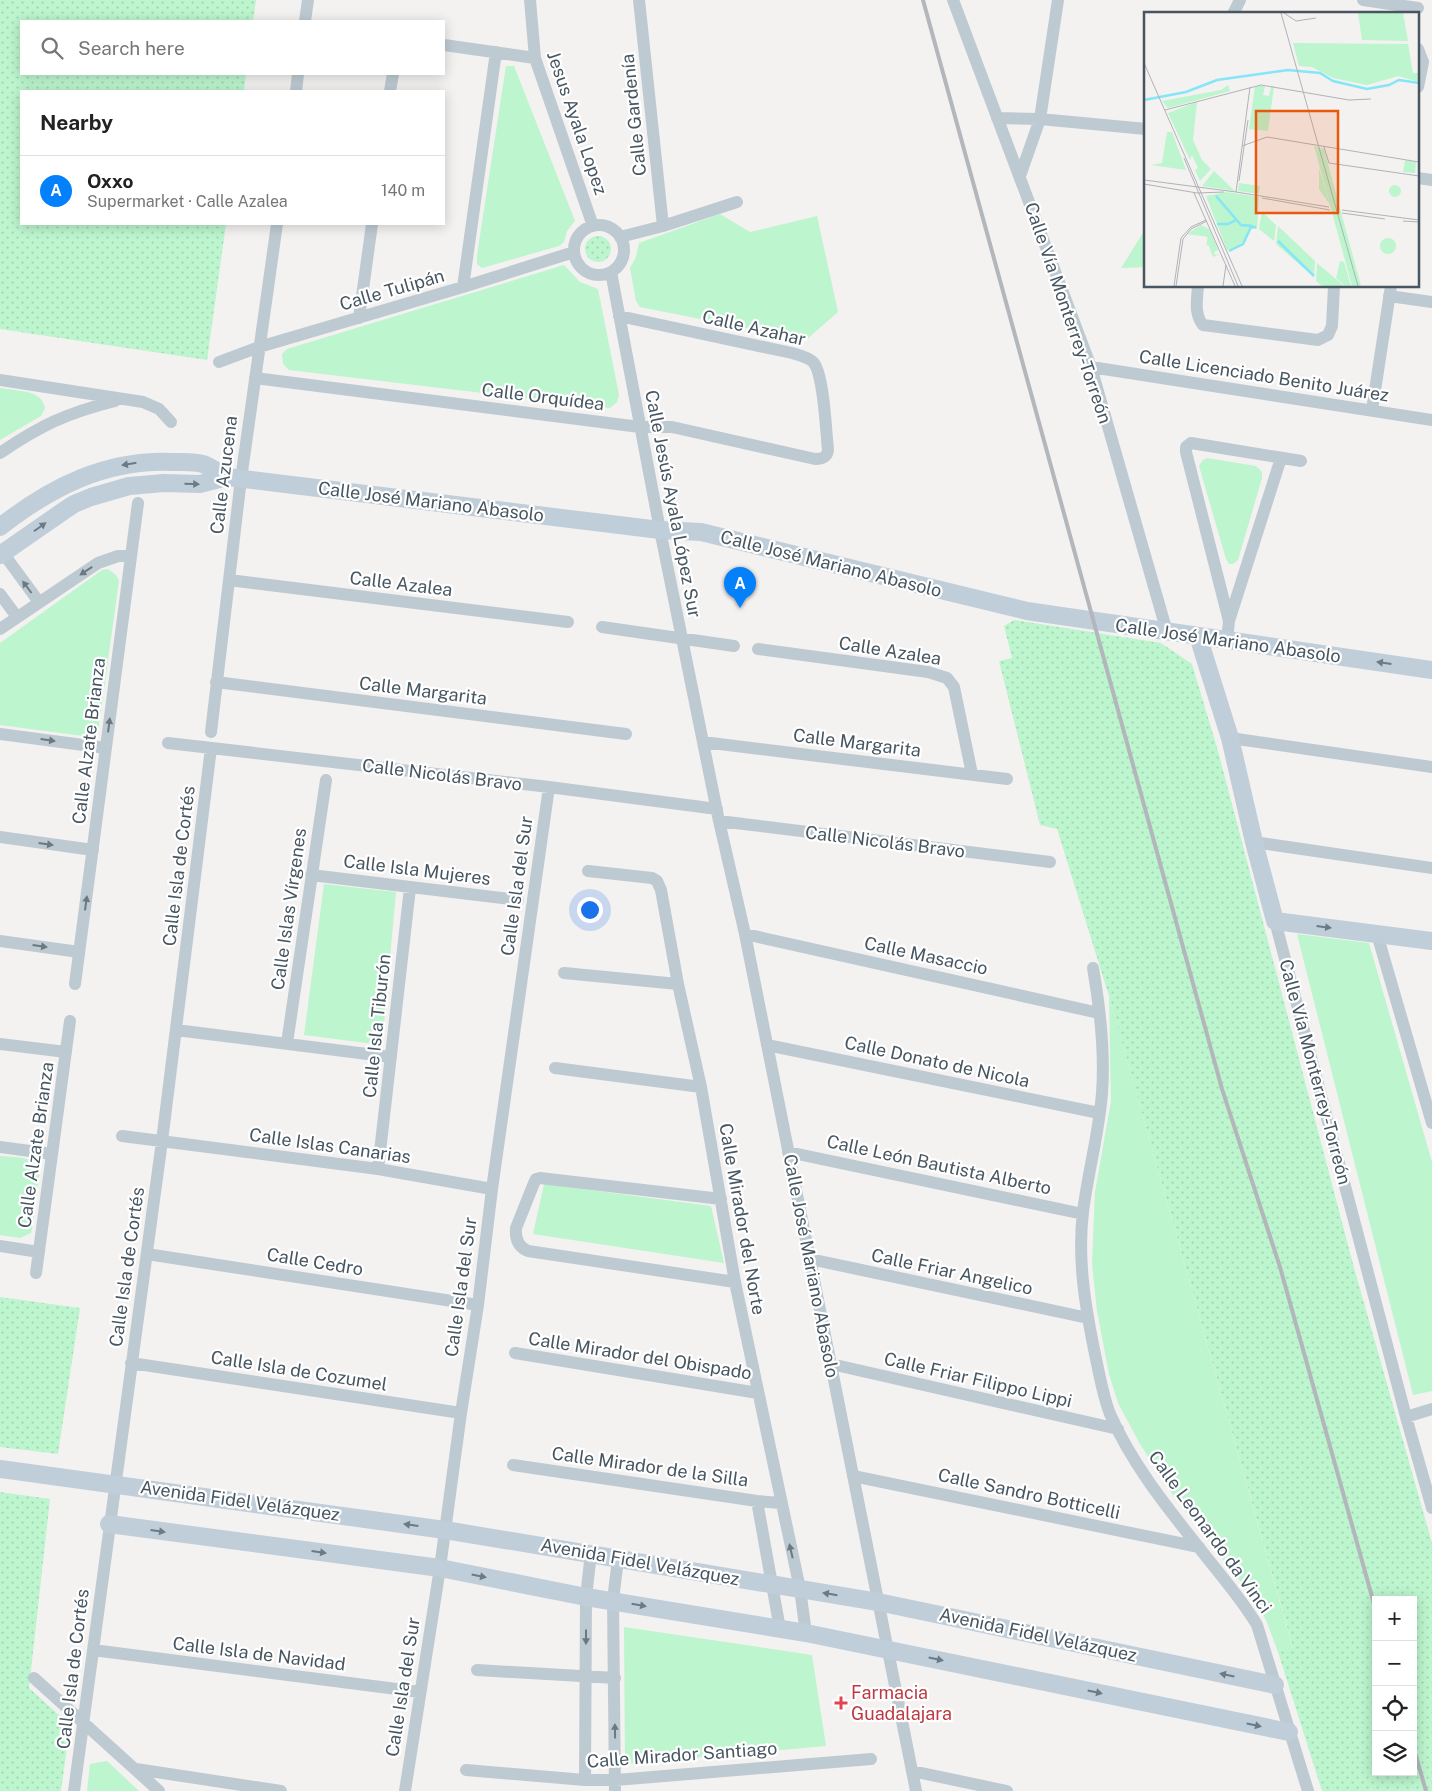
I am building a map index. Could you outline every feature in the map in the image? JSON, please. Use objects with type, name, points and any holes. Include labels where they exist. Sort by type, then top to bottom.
[{"type":"street","points":[[305,20],[308,0]]},
{"type":"street","name":"Jesus Ayala Lopez","points":[[530,0],[534,58],[593,226]]},
{"type":"street","name":"Calle Gardenía","points":[[639,0],[663,226]]},
{"type":"street","name":"Calle Vía Monterrey-Torreón","points":[[953,0],[1091,367],[1167,632]]},
{"type":"street","points":[[1020,176],[1040,119],[1058,0]]},
{"type":"street","points":[[1233,12],[1240,0]]},
{"type":"street","points":[[1363,0],[1418,7]]},
{"type":"street","points":[[445,45],[534,58]]},
{"type":"street","points":[[463,287],[496,52]]},
{"type":"street","points":[[1420,54],[1423,62],[1420,76]]},
{"type":"street","points":[[296,90],[298,75]]},
{"type":"street","points":[[390,90],[393,75]]},
{"type":"street","points":[[997,118],[1040,119],[1144,129]]},
{"type":"street","points":[[620,237],[663,226],[737,202]]},
{"type":"street","name":"Calle Azucena","points":[[211,732],[229,580],[234,478],[255,378],[277,225]]},
{"type":"street","points":[[359,318],[372,225]]},
{"type":"street","points":[[593,226],[609,227],[620,237],[624,244],[624,252],[618,267],[611,272],[595,274],[587,272],[581,267],[574,252],[577,238],[581,233],[593,226]]},
{"type":"street","name":"Calle Tulipán","points":[[219,362],[259,347],[574,252]]},
{"type":"street","name":"Calle Jesús Ayala López Sur","points":[[611,272],[703,742]]},
{"type":"street","points":[[1198,288],[1198,318],[1204,324],[1318,340],[1328,335],[1332,326],[1334,288]]},
{"type":"street","points":[[1372,410],[1390,291],[1432,302]]},
{"type":"street","name":"Calle Azahar","points":[[619,316],[810,359],[816,366],[820,378],[828,450],[824,458]]},
{"type":"street","name":"Calle Licenciado Benito Juárez","points":[[1091,367],[1432,420]]},
{"type":"street","name":"Calle Orquídea","points":[[255,378],[640,427],[672,427],[816,459],[824,458]]},
{"type":"street","points":[[0,380],[152,405],[166,414],[171,422]]},
{"type":"street","points":[[0,453],[36,429],[58,418],[121,399]]},
{"type":"street","points":[[1229,620],[1185,449],[1191,443],[1301,461]]},
{"type":"street","points":[[1227,640],[1229,620],[1281,458]]},
{"type":"street","name":"Calle José Mariano Abasolo","points":[[0,527],[28,506],[75,480],[116,466],[142,462],[202,463],[234,478]]},
{"type":"street","name":"Calle José Mariano Abasolo","points":[[1,553],[74,504],[91,497],[129,486],[164,483],[200,484],[234,478],[660,530],[701,532],[1027,611],[1432,670]]},
{"type":"street","name":"Calle Alzate Brianza","points":[[75,984],[138,503]]},
{"type":"street","points":[[1,553],[38,602]]},
{"type":"street","points":[[0,629],[98,563],[118,556],[131,556]]},
{"type":"street","name":"Calle Azalea","points":[[229,580],[568,622]]},
{"type":"street","points":[[0,594],[17,617]]},
{"type":"street","points":[[602,627],[734,646]]},
{"type":"street","name":"Calle Vía Monterrey-Torreón","points":[[1198,636],[1230,738],[1254,842],[1406,1417],[1432,1508]]},
{"type":"street","name":"Calle Azalea","points":[[758,649],[928,672],[947,678],[954,687],[972,774]]},
{"type":"street","name":"Calle Margarita","points":[[216,682],[626,734]]},
{"type":"street","points":[[0,734],[106,748]]},
{"type":"street","points":[[1230,738],[1432,767]]},
{"type":"street","name":"Calle Nicolás Bravo","points":[[168,742],[549,787],[718,816],[1050,862]]},
{"type":"street","name":"Calle José Mariano Abasolo","points":[[703,742],[745,934],[916,1791]]},
{"type":"street","name":"Calle Margarita","points":[[703,742],[972,774],[1007,780]]},
{"type":"street","name":"Calle Isla de Cortés","points":[[74,1791],[162,1141],[211,748]]},
{"type":"street","name":"Calle Islas Vírgenes","points":[[287,1043],[326,780]]},
{"type":"street","name":"Calle Isla del Sur","points":[[405,1791],[478,1305],[492,1189],[549,787]]},
{"type":"street","points":[[0,837],[93,850]]},
{"type":"street","points":[[1254,842],[1432,868]]},
{"type":"street","name":"Calle Mirador del Norte","points":[[588,871],[647,877],[657,881],[661,890],[678,984],[701,1087],[735,1282],[800,1589],[806,1633]]},
{"type":"street","name":"Calle Isla Mujeres","points":[[311,875],[518,900]]},
{"type":"street","name":"Calle Isla Tiburón","points":[[378,1168],[410,888]]},
{"type":"street","points":[[1275,921],[1432,941]]},
{"type":"street","name":"Calle Masaccio","points":[[745,934],[1099,1012]]},
{"type":"street","points":[[1377,934],[1432,1123]]},
{"type":"street","points":[[0,941],[79,952]]},
{"type":"street","name":"Calle Leonardo da Vinci","points":[[1092,968],[1099,1012],[1102,1092],[1083,1214],[1081,1262],[1088,1318],[1103,1392],[1118,1429],[1154,1487],[1247,1608],[1257,1624],[1308,1791]]},
{"type":"street","points":[[564,973],[678,984]]},
{"type":"street","name":"Calle Alzate Brianza","points":[[36,1273],[70,1021]]},
{"type":"street","points":[[176,1030],[391,1057]]},
{"type":"street","points":[[0,1044],[66,1052]]},
{"type":"street","name":"Calle Donato de Nicola","points":[[767,1045],[1099,1113]]},
{"type":"street","points":[[555,1068],[701,1087]]},
{"type":"street","name":"Calle Islas Canarias","points":[[122,1136],[378,1168],[492,1189]]},
{"type":"street","points":[[0,1147],[52,1154]]},
{"type":"street","name":"Calle León Bautista Alberto","points":[[788,1152],[1083,1214]]},
{"type":"street","points":[[721,1199],[547,1178],[536,1179],[516,1228],[515,1235],[519,1246],[534,1252],[735,1282]]},
{"type":"street","points":[[0,1246],[39,1252]]},
{"type":"street","name":"Calle Cedro","points":[[146,1254],[478,1305]]},
{"type":"street","name":"Calle Friar Angelico","points":[[810,1259],[1088,1318]]},
{"type":"street","name":"Calle Mirador del Obispado","points":[[515,1353],[758,1393]]},
{"type":"street","name":"Calle Isla de Cozumel","points":[[131,1362],[461,1413]]},
{"type":"street","name":"Calle Friar Filippo Lippi","points":[[831,1364],[1118,1429]]},
{"type":"street","points":[[1406,1417],[1432,1409]]},
{"type":"street","name":"Calle Mirador de la Silla","points":[[513,1465],[781,1503]]},
{"type":"street","name":"Avenida Fidel Velázquez","points":[[0,1469],[445,1530],[591,1553],[878,1602],[1275,1685]]},
{"type":"street","name":"Calle Sandro Botticelli","points":[[853,1476],[1199,1547]]},
{"type":"street","points":[[758,1501],[780,1629]]},
{"type":"street","points":[[109,1524],[440,1568],[586,1597],[806,1633],[1289,1732]]},
{"type":"street","points":[[585,1780],[586,1597],[591,1553]]},
{"type":"street","points":[[616,1786],[613,1600],[618,1559]]},
{"type":"street","name":"Calle Isla de Navidad","points":[[93,1650],[420,1692]]},
{"type":"street","points":[[477,1670],[586,1678],[615,1678]]},
{"type":"street","points":[[34,1678],[159,1791]]},
{"type":"street","name":"Calle Mirador Santiago","points":[[466,1770],[585,1780],[616,1786],[871,1759]]},
{"type":"street","points":[[136,1769],[282,1791]]},
{"type":"street","points":[[912,1771],[1007,1791]]},
{"type":"green space","points":[[0,0],[256,0],[253,20],[20,20],[20,75],[246,75],[244,90],[20,90],[20,225],[226,225],[207,360],[0,329]]},
{"type":"green space","points":[[506,66],[514,66],[575,221],[567,231],[564,242],[559,246],[482,268],[477,264],[477,255]]},
{"type":"green space","points":[[720,214],[750,232],[817,216],[838,312],[806,340],[640,307],[636,301],[630,268],[636,257],[639,243]]},
{"type":"green space","points":[[1144,231],[1144,267],[1121,268]]},
{"type":"green space","points":[[598,236],[607,240],[611,249],[607,258],[598,262],[589,258],[585,249],[589,240]]},
{"type":"green space","points":[[564,265],[580,282],[598,289],[619,395],[617,402],[610,408],[289,370],[283,364],[282,354],[287,349]]},
{"type":"green space","points":[[0,388],[33,394],[39,397],[45,408],[41,416],[0,440]]},
{"type":"green space","points":[[1207,458],[1256,466],[1262,472],[1262,478],[1238,560],[1233,564],[1229,564],[1226,559],[1199,466]]},
{"type":"green space","points":[[108,569],[116,575],[119,581],[98,732],[92,736],[83,736],[0,725],[0,643],[102,570]]},
{"type":"green space","points":[[1014,620],[1161,643],[1192,664],[1218,751],[1353,1264],[1432,1543],[1432,1791],[1322,1791],[1278,1652],[1293,1648],[1109,996],[1057,829],[1040,825],[999,661],[1012,658],[1004,626]]},
{"type":"green space","points":[[324,884],[396,892],[382,1045],[304,1035]]},
{"type":"green space","points":[[1297,934],[1369,943],[1432,1162],[1432,1391],[1413,1395]]},
{"type":"green space","points":[[1109,996],[1293,1649],[1278,1652],[1266,1620],[1255,1600],[1173,1495],[1140,1444],[1118,1403],[1109,1374],[1097,1311],[1092,1264],[1095,1192],[1111,1101]]},
{"type":"green space","points":[[0,1156],[28,1159],[40,1169],[31,1233],[20,1238],[0,1235]]},
{"type":"green space","points":[[544,1184],[711,1206],[724,1263],[533,1234]]},
{"type":"green space","points":[[0,1297],[80,1308],[58,1454],[0,1447]]},
{"type":"green space","points":[[0,1492],[50,1499],[29,1688],[70,1725],[61,1791],[0,1791]]},
{"type":"green space","points":[[624,1627],[812,1655],[826,1746],[625,1764]]},
{"type":"green space","points":[[107,1761],[139,1791],[87,1791],[90,1764]]},
{"type":"railway","points":[[923,0],[1222,1089],[1280,1267],[1372,1597]]},
{"type":"railway","points":[[1417,1760],[1426,1791]]},
{"type":"place","name":"Oxxo","points":[[740,608]]},
{"type":"place","name":"Farmacia Guadalajara","points":[[841,1703]]}]
